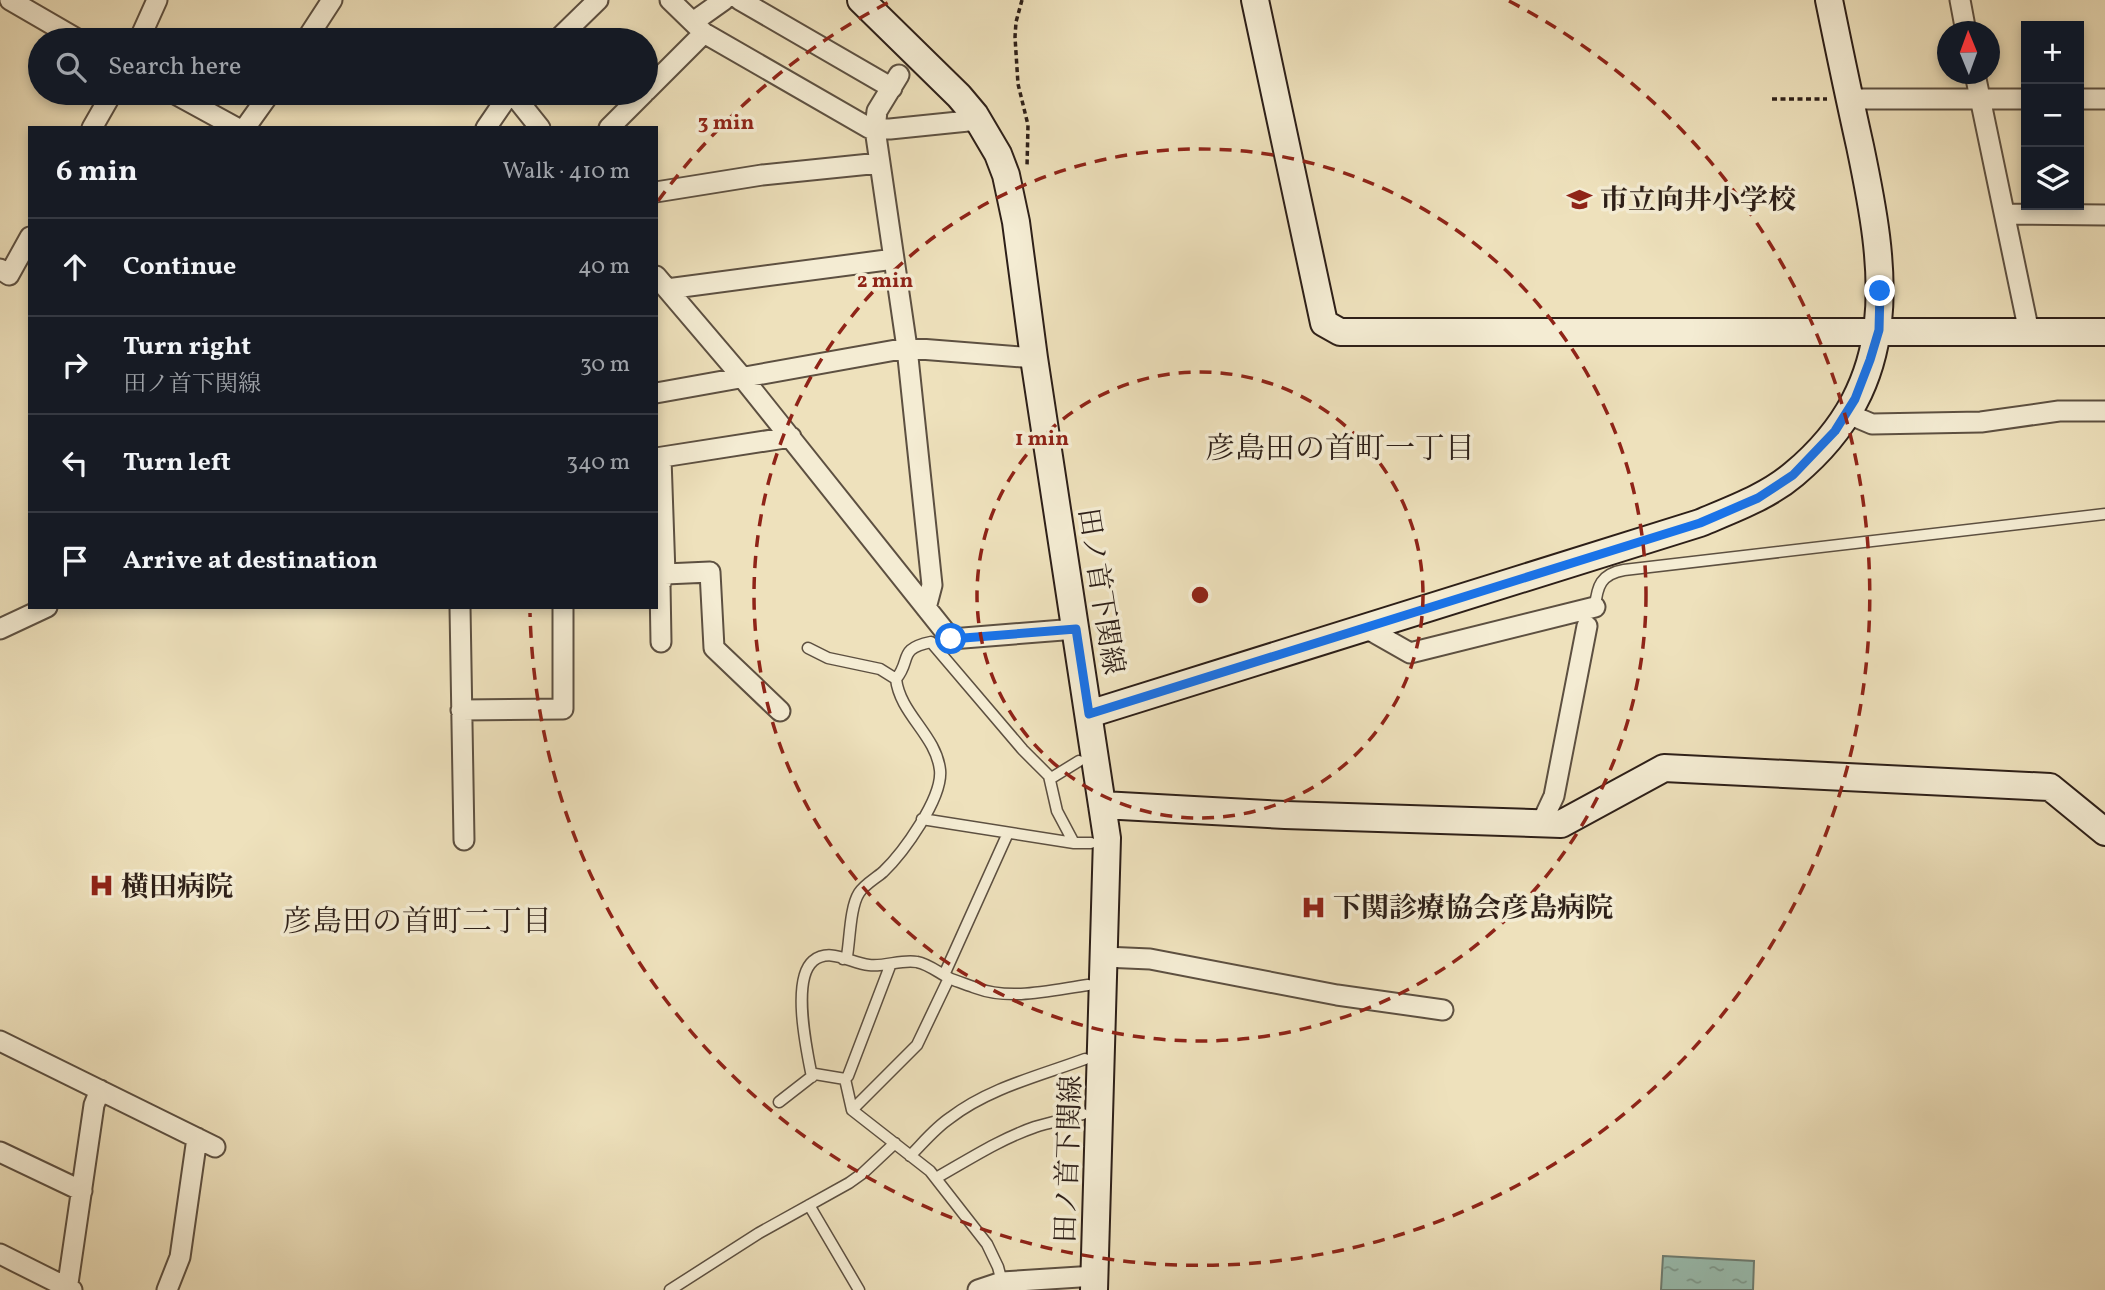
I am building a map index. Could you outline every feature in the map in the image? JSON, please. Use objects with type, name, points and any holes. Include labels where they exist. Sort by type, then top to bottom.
[{"type":"street","points":[[10,0],[58,28]]},
{"type":"street","points":[[144,28],[157,0]]},
{"type":"street","points":[[314,28],[332,0]]},
{"type":"street","points":[[569,28],[598,0]]},
{"type":"street","points":[[670,0],[699,27],[869,128],[978,120]]},
{"type":"street","points":[[658,76],[724,0]]},
{"type":"street","points":[[740,0],[895,81],[877,111],[875,129],[907,348],[932,585],[926,608]]},
{"type":"street","name":"田ノ首下関線","points":[[861,0],[959,96],[978,120],[998,155],[1010,187],[1017,222],[1034,358],[1107,838],[1094,1283]]},
{"type":"street","points":[[1255,0],[1324,323],[1340,332],[2105,332]]},
{"type":"street","points":[[1089,714],[1700,523],[1758,498],[1793,475],[1817,452],[1835,431],[1855,399],[1870,360],[1878,332],[1881,271],[1874,213],[1829,0]]},
{"type":"street","points":[[1960,0],[1964,21]]},
{"type":"street","points":[[1977,84],[2029,332]]},
{"type":"street","points":[[1850,99],[2021,99]]},
{"type":"street","points":[[2084,99],[2105,99]]},
{"type":"street","points":[[93,126],[105,105]]},
{"type":"street","points":[[195,105],[233,126]]},
{"type":"street","points":[[246,126],[261,105]]},
{"type":"street","points":[[487,126],[502,105]]},
{"type":"street","points":[[521,105],[538,126]]},
{"type":"street","points":[[611,126],[632,105]]},
{"type":"street","points":[[658,192],[762,175],[880,163]]},
{"type":"street","points":[[2005,214],[2105,215]]},
{"type":"street","points":[[0,270],[9,275],[28,241]]},
{"type":"street","points":[[662,282],[894,259]]},
{"type":"street","points":[[662,282],[742,377],[951,639],[1076,629]]},
{"type":"street","points":[[658,393],[907,348],[1034,358]]},
{"type":"street","points":[[1846,413],[1872,424],[1981,422],[2059,411],[2105,411]]},
{"type":"street","points":[[661,642],[660,584],[665,575],[659,458],[790,437]]},
{"type":"street","points":[[665,575],[710,572],[714,648],[780,711]]},
{"type":"street","points":[[0,629],[43,609]]},
{"type":"street","points":[[460,609],[464,840]]},
{"type":"street","points":[[461,710],[563,709],[563,609]]},
{"type":"street","points":[[1366,628],[1410,653],[1591,616],[1553,796],[1541,824]]},
{"type":"street","points":[[1102,805],[1561,824],[1664,768],[2050,788],[2105,832]]},
{"type":"street","points":[[1104,957],[1150,958],[1337,995],[1443,1010]]},
{"type":"street","points":[[0,1041],[215,1147]]},
{"type":"street","points":[[0,1254],[69,1289],[94,1105],[100,1090]]},
{"type":"street","points":[[167,1290],[180,1256],[197,1138]]},
{"type":"street","points":[[0,1152],[82,1191]]},
{"type":"street","points":[[978,1290],[1002,1282],[1094,1283]]},
{"type":"lane","points":[[1591,616],[1603,578],[1624,569],[2105,514]]},
{"type":"lane","points":[[843,959],[847,956],[858,895],[898,855],[922,819],[939,784],[937,758],[899,694],[897,679],[914,647],[931,642],[1023,750],[1049,776],[1057,811],[1074,844]]},
{"type":"lane","points":[[808,648],[828,658],[880,668],[897,679]]},
{"type":"lane","points":[[1049,776],[1053,777],[1079,761]]},
{"type":"lane","points":[[922,819],[1074,844],[1091,844]]},
{"type":"lane","points":[[852,1111],[917,1045],[1008,833]]},
{"type":"lane","points":[[811,1076],[803,1026],[803,984],[813,961],[829,955],[868,965],[918,962],[947,977],[1001,995],[1088,985]]},
{"type":"lane","points":[[845,1079],[890,965]]},
{"type":"lane","points":[[910,1156],[948,1119],[967,1106],[995,1092],[1085,1059]]},
{"type":"lane","points":[[779,1102],[815,1074],[845,1079]]},
{"type":"lane","points":[[845,1079],[852,1111],[936,1178],[987,1244],[1002,1282]]},
{"type":"lane","points":[[936,1178],[1034,1127],[1083,1114]]},
{"type":"lane","points":[[670,1290],[759,1233],[863,1173],[894,1143]]},
{"type":"lane","points":[[809,1205],[859,1290]]},
{"type":"path","points":[[1010,187],[1027,176],[1028,125],[1018,83],[1015,37],[1021,0]]},
{"type":"path","points":[[1772,99],[1850,99]]},
{"type":"water","points":[[1663,1256],[1754,1261],[1753,1290],[1661,1290]]},
{"type":"place","name":"市立向井小学校","points":[[1580,199]]},
{"type":"place","name":"横田病院","points":[[101,886]]},
{"type":"place","name":"下関診療協会彦島病院","points":[[1313,907]]},
{"type":"district","name":"彦島田の首町一丁目","points":[[1340,448]]},
{"type":"district","name":"彦島田の首町二丁目","points":[[417,921]]},
{"type":"route","points":[[951,639],[1076,629],[1089,714],[1700,523],[1758,498],[1793,475],[1835,431],[1855,399],[1870,360],[1879,330],[1880,291]]}]
